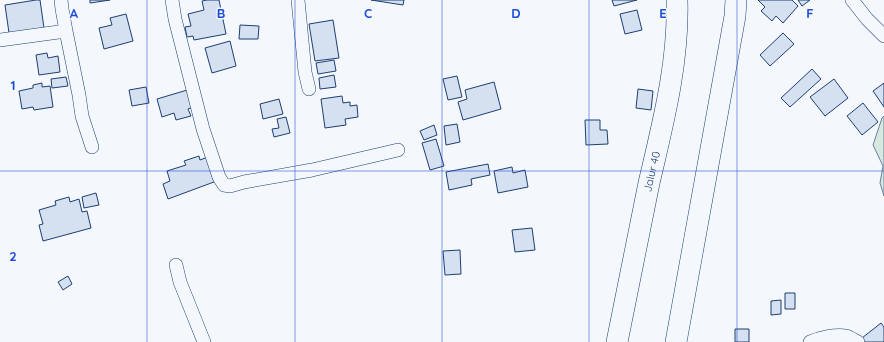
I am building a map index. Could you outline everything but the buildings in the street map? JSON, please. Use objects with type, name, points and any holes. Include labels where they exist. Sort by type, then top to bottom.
[{"type":"highway","name":"Jalur 40","points":[[617,342],[669,95],[676,40],[677,0]]},
{"type":"highway","points":[[676,342],[735,16],[736,0]]},
{"type":"street","points":[[61,0],[82,116],[92,147]]},
{"type":"street","points":[[172,0],[175,19],[203,129],[218,177],[224,185],[230,186],[244,182],[312,170],[398,150]]},
{"type":"street","points":[[298,0],[305,72],[309,89]]},
{"type":"street","points":[[852,0],[866,19],[884,36]]},
{"type":"street","points":[[0,40],[66,31]]},
{"type":"street","points":[[176,265],[180,282],[204,342]]},
{"type":"street","points":[[810,342],[834,336],[846,336],[858,342]]},
{"type":"shaded area","points":[[884,116],[884,196],[880,183],[883,166],[873,145]]}]
